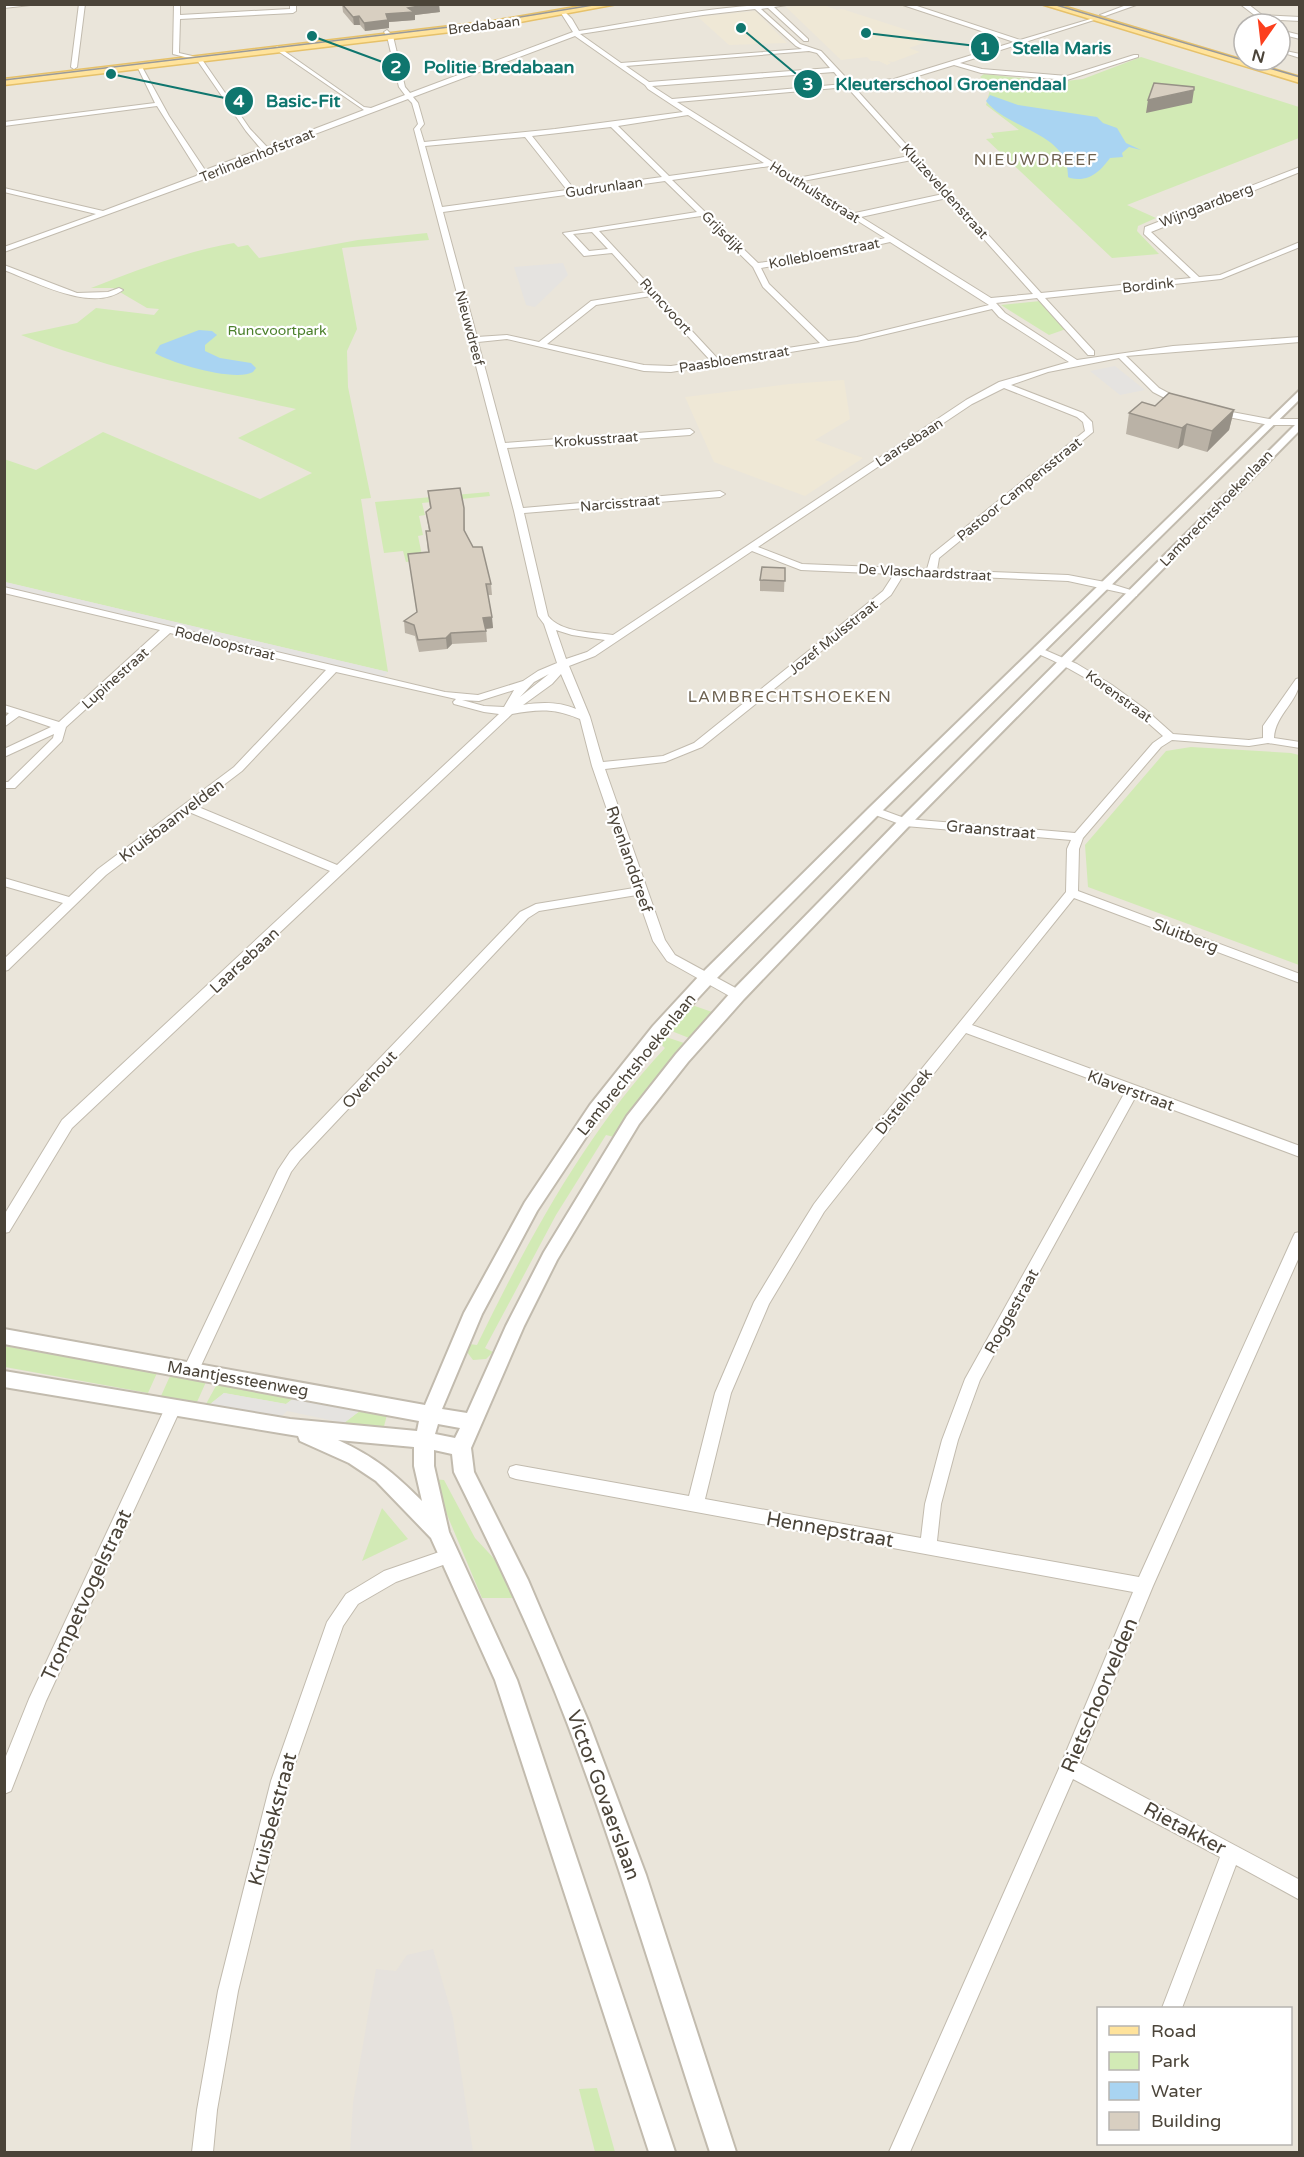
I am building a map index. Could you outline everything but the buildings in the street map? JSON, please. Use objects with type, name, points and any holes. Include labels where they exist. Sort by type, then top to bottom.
[{"type":"main road","name":"Bredabaan","points":[[4,82],[389,34],[576,4]]},
{"type":"main road","name":"Bredabaan","points":[[4,76],[564,14],[613,4]]},
{"type":"main road","points":[[1045,4],[1299,80]]},
{"type":"main road","points":[[1065,4],[1232,54]]},
{"type":"street","points":[[4,6],[36,4]]},
{"type":"street","points":[[74,68],[82,4]]},
{"type":"street","points":[[177,4],[175,52],[178,56]]},
{"type":"street","points":[[178,18],[293,11],[293,4]]},
{"type":"street","name":"Terlindenhofstraat","points":[[4,250],[577,33],[704,13],[790,4]]},
{"type":"street","points":[[903,4],[1021,42]]},
{"type":"street","points":[[1103,15],[1136,4]]},
{"type":"street","points":[[770,6],[811,45],[812,50]]},
{"type":"street","points":[[692,8],[704,13]]},
{"type":"street","points":[[757,8],[798,45],[812,50]]},
{"type":"street","name":"Houthulststraat","points":[[564,14],[570,20],[579,38],[589,46],[688,113],[992,303],[1002,315],[1076,362]]},
{"type":"street","points":[[669,100],[895,81],[1092,19]]},
{"type":"street","name":"Nieuwdreef","points":[[389,34],[402,87],[415,103],[421,124],[417,129],[519,511],[543,616],[549,624],[563,665]]},
{"type":"street","points":[[277,48],[362,108],[371,110]]},
{"type":"street","points":[[620,65],[812,50]]},
{"type":"street","name":"Kluizeveldenstraat","points":[[812,50],[819,52],[851,85],[1039,296]]},
{"type":"street","name":"Bredabaan","points":[[178,56],[196,58]]},
{"type":"street","points":[[955,63],[981,71],[1067,78],[1136,56]]},
{"type":"street","points":[[196,58],[248,130],[266,150]]},
{"type":"street","points":[[138,65],[203,173]]},
{"type":"street","points":[[648,84],[836,70]]},
{"type":"street","points":[[4,124],[160,104]]},
{"type":"street","points":[[422,144],[540,135],[614,126],[688,113]]},
{"type":"street","name":"Grijsdijk","points":[[614,126],[756,266],[766,285],[826,344]]},
{"type":"street","points":[[528,136],[572,192]]},
{"type":"street","points":[[797,180],[915,157]]},
{"type":"street","name":"Gudrunlaan","points":[[438,210],[770,164]]},
{"type":"street","name":"Wijngaardberg","points":[[1198,280],[1147,232],[1148,229],[1299,169]]},
{"type":"street","points":[[4,190],[102,213]]},
{"type":"street","points":[[854,216],[949,195]]},
{"type":"street","points":[[615,250],[587,254],[567,233],[704,213]]},
{"type":"street","name":"Runcvoort","points":[[594,229],[716,362]]},
{"type":"street","name":"Kollebloemstraat","points":[[756,266],[811,258],[892,240]]},
{"type":"street","name":"Bordink","points":[[992,303],[1221,277],[1299,244]]},
{"type":"street","points":[[4,267],[76,295],[109,294],[119,290]]},
{"type":"street","points":[[540,345],[594,303],[654,292]]},
{"type":"street","points":[[1039,296],[1045,299],[1091,353]]},
{"type":"street","name":"Paasbloemstraat","points":[[473,340],[507,338],[656,369],[671,369],[826,344],[901,329],[992,303]]},
{"type":"street","name":"Laarsebaan","points":[[508,711],[512,697],[529,680],[591,654],[969,402],[1002,384],[1076,362],[1120,355],[1299,339]]},
{"type":"street","points":[[1120,355],[1164,394],[1189,406]]},
{"type":"street","name":"Pastoor Campensstraat","points":[[932,572],[934,557],[1089,432],[1090,426],[1085,418],[1075,412],[1021,394],[1002,384]]},
{"type":"street","name":"Lambrechtshoekenlaan","points":[[424,1440],[431,1413],[473,1313],[531,1207],[596,1109],[659,1030],[706,979],[874,811],[1299,393]]},
{"type":"street","points":[[1209,411],[1269,422]]},
{"type":"street","name":"Lambrechtshoekenlaan","points":[[1269,422],[1299,423]]},
{"type":"street","name":"Lambrechtshoekenlaan","points":[[461,1448],[471,1422],[550,1257],[633,1120],[682,1058],[738,995],[904,822],[1064,660],[1133,594],[1299,423]]},
{"type":"street","name":"Krokusstraat","points":[[501,446],[690,432]]},
{"type":"street","name":"Narcisstraat","points":[[519,511],[720,494]]},
{"type":"street","name":"De Vlaschaardstraat","points":[[749,548],[801,567],[1068,578],[1105,585]]},
{"type":"street","name":"Jozef Mulsstraat","points":[[598,766],[665,759],[698,745],[887,593],[898,578],[898,571]]},
{"type":"street","points":[[1105,585],[1133,594]]},
{"type":"street","name":"Rodeloopstraat","points":[[4,590],[445,695],[496,702],[508,711]]},
{"type":"street","points":[[549,624],[572,632],[614,638]]},
{"type":"street","name":"Lupinestraat","points":[[61,726],[168,629]]},
{"type":"street","points":[[1038,650],[1064,660]]},
{"type":"street","name":"Korenstraat","points":[[1064,660],[1076,666],[1156,723],[1170,737]]},
{"type":"street","name":"Laarsebaan","points":[[4,1228],[67,1124],[508,711],[548,682],[563,665]]},
{"type":"street","name":"Ryenlanddreef","points":[[563,665],[585,717],[598,766],[659,941],[671,958],[706,979]]},
{"type":"street","name":"Kruisbaanvelden","points":[[4,967],[102,872],[238,769],[333,669]]},
{"type":"street","name":"Rodeloopstraat","points":[[479,698],[507,690],[529,680]]},
{"type":"street","points":[[1268,740],[1269,726],[1299,681]]},
{"type":"street","name":"Rodeloopstraat","points":[[445,695],[461,703],[484,709],[508,711]]},
{"type":"street","points":[[508,711],[536,706],[564,708],[585,717]]},
{"type":"street","points":[[4,708],[61,726]]},
{"type":"street","points":[[4,724],[18,711]]},
{"type":"street","points":[[4,754],[61,726]]},
{"type":"street","points":[[4,785],[11,786],[58,739],[61,726]]},
{"type":"street","points":[[1072,893],[1073,849],[1078,837],[1157,745],[1170,737],[1249,742],[1268,740],[1299,745]]},
{"type":"street","points":[[187,807],[339,870]]},
{"type":"street","points":[[874,811],[904,822]]},
{"type":"street","name":"Graanstraat","points":[[904,822],[1078,837]]},
{"type":"street","points":[[4,882],[70,901]]},
{"type":"street","name":"Overhout","points":[[191,1370],[285,1170],[295,1156],[524,915],[536,908],[640,891]]},
{"type":"street","name":"Sluitberg","points":[[1072,893],[1299,979]]},
{"type":"street","name":"Distelhoek","points":[[695,1506],[723,1393],[762,1302],[819,1208],[1072,893]]},
{"type":"street","name":"Lambrechtshoekenlaan","points":[[706,979],[738,995]]},
{"type":"street","name":"Klaverstraat","points":[[963,1027],[1299,1152]]},
{"type":"street","name":"Roggestraat","points":[[928,1546],[933,1504],[950,1440],[973,1379],[1133,1090]]},
{"type":"street","name":"Rietschoorvelden","points":[[899,2152],[1069,1767],[1144,1586],[1299,1237]]},
{"type":"street","name":"Maantjessteenweg","points":[[4,1336],[471,1422]]},
{"type":"street","points":[[4,1379],[290,1427],[424,1440],[461,1448]]},
{"type":"street","name":"Trompetvogelstraat","points":[[4,1785],[38,1699],[174,1408]]},
{"type":"street","points":[[290,1427],[356,1457],[382,1475],[440,1532]]},
{"type":"street","points":[[424,1440],[424,1466],[448,1556],[506,1680],[662,2152]]},
{"type":"street","name":"Victor Govaerslaan","points":[[461,1448],[464,1472],[518,1580],[582,1733],[634,1875],[723,2152]]},
{"type":"street","name":"Hennepstraat","points":[[516,1472],[1144,1586]]},
{"type":"street","name":"Kruisbekstraat","points":[[202,2152],[228,1991],[277,1793],[336,1622],[352,1599],[390,1576],[448,1556]]},
{"type":"street","name":"Rietakker","points":[[1069,1767],[1299,1891]]},
{"type":"street","points":[[1172,2007],[1231,1853]]},
{"type":"shaded area","points":[[64,4],[1299,5],[1299,2152],[5,2152],[5,7]]},
{"type":"shaded area","points":[[821,4],[935,39],[909,48],[920,52],[893,62],[888,61],[891,63],[887,65],[879,61],[871,61],[867,57],[841,60],[786,7]]},
{"type":"shaded area","points":[[755,11],[787,43],[729,45],[698,17]]},
{"type":"shaded area","points":[[563,263],[568,275],[535,307],[526,305],[514,267]]},
{"type":"shaded area","points":[[1115,366],[1145,390],[1120,395],[1090,371]]},
{"type":"shaded area","points":[[844,380],[850,419],[815,440],[863,458],[805,496],[714,462],[685,397],[789,384]]},
{"type":"shaded area","points":[[5,582],[388,672],[383,678],[5,588]]},
{"type":"shaded area","points":[[224,1393],[286,1404],[294,1398],[361,1410],[344,1423],[287,1411],[279,1419],[209,1405]]},
{"type":"shaded area","points":[[433,1949],[453,2018],[473,2152],[350,2152],[353,2103],[376,1969],[396,1971],[407,1955]]},
{"type":"green space","points":[[1141,57],[1299,107],[1299,138],[1127,205],[1156,218],[1138,226],[1137,231],[1159,254],[1112,258],[986,139],[994,138],[991,133],[1019,130],[986,105],[991,86],[980,77],[984,74],[1058,82],[1083,79]]},
{"type":"green space","name":"Runcvoortpark","points":[[427,233],[429,240],[342,248],[357,329],[347,351],[348,387],[371,498],[361,499],[388,672],[5,582],[4,459],[36,470],[103,432],[260,499],[312,473],[238,438],[296,409],[123,368],[21,335],[77,323],[96,308],[154,315],[159,309],[147,308],[113,288],[91,288],[143,268],[198,251],[234,243],[238,247],[248,245],[259,258],[358,240]]},
{"type":"green space","points":[[1040,301],[1066,329],[1049,335],[1001,305]]},
{"type":"green space","points":[[489,492],[490,496],[422,503],[425,515],[419,516],[423,535],[418,536],[423,560],[406,562],[403,551],[384,553],[375,502]]},
{"type":"green space","points":[[1191,747],[1299,755],[1299,965],[1088,887],[1085,845],[1166,751]]},
{"type":"green space","points":[[692,1005],[712,1012],[689,1038],[669,1030]]},
{"type":"green space","points":[[663,1036],[684,1043],[647,1089],[614,1137],[606,1135],[556,1215],[485,1348],[493,1352],[486,1359],[473,1360],[467,1352],[469,1344],[477,1345],[538,1228],[584,1152],[636,1081],[665,1048],[659,1042]]},
{"type":"green space","points":[[5,1346],[157,1373],[148,1393],[5,1367]]},
{"type":"green space","points":[[170,1376],[206,1382],[197,1402],[161,1396]]},
{"type":"green space","points":[[217,1384],[294,1398],[286,1404],[224,1393],[209,1405],[206,1404]]},
{"type":"green space","points":[[361,1410],[387,1415],[383,1430],[344,1423]]},
{"type":"green space","points":[[432,1479],[444,1480],[475,1538],[500,1565],[514,1598],[482,1598]]},
{"type":"green space","points":[[382,1508],[408,1539],[362,1561]]},
{"type":"green space","points":[[597,2088],[615,2152],[595,2152],[579,2089]]},
{"type":"water","points":[[990,95],[1018,105],[1097,117],[1103,123],[1117,128],[1126,143],[1141,150],[1129,147],[1122,153],[1123,157],[1110,158],[1099,171],[1089,177],[1070,178],[1066,162],[1059,150],[1036,133],[996,111],[986,101]]},
{"type":"water","points":[[199,330],[212,331],[217,335],[205,345],[205,351],[220,358],[251,363],[256,368],[253,372],[244,375],[219,373],[175,362],[155,353],[160,345]]},
{"type":"tram line","points":[[4,80],[483,23],[599,4]]},
{"type":"tram line","points":[[1053,4],[1300,77]]},
{"type":"place","name":"Kleuterschool Groenendaal","points":[[741,28]]},
{"type":"place","name":"Stella Maris","points":[[866,33]]},
{"type":"place","name":"Politie Bredabaan","points":[[312,36]]},
{"type":"place","name":"Basic-Fit","points":[[111,74]]},
{"type":"district","name":"NIEUWDREEF","points":[[1036,159]]},
{"type":"district","name":"LAMBRECHTSHOEKEN","points":[[790,696]]}]
